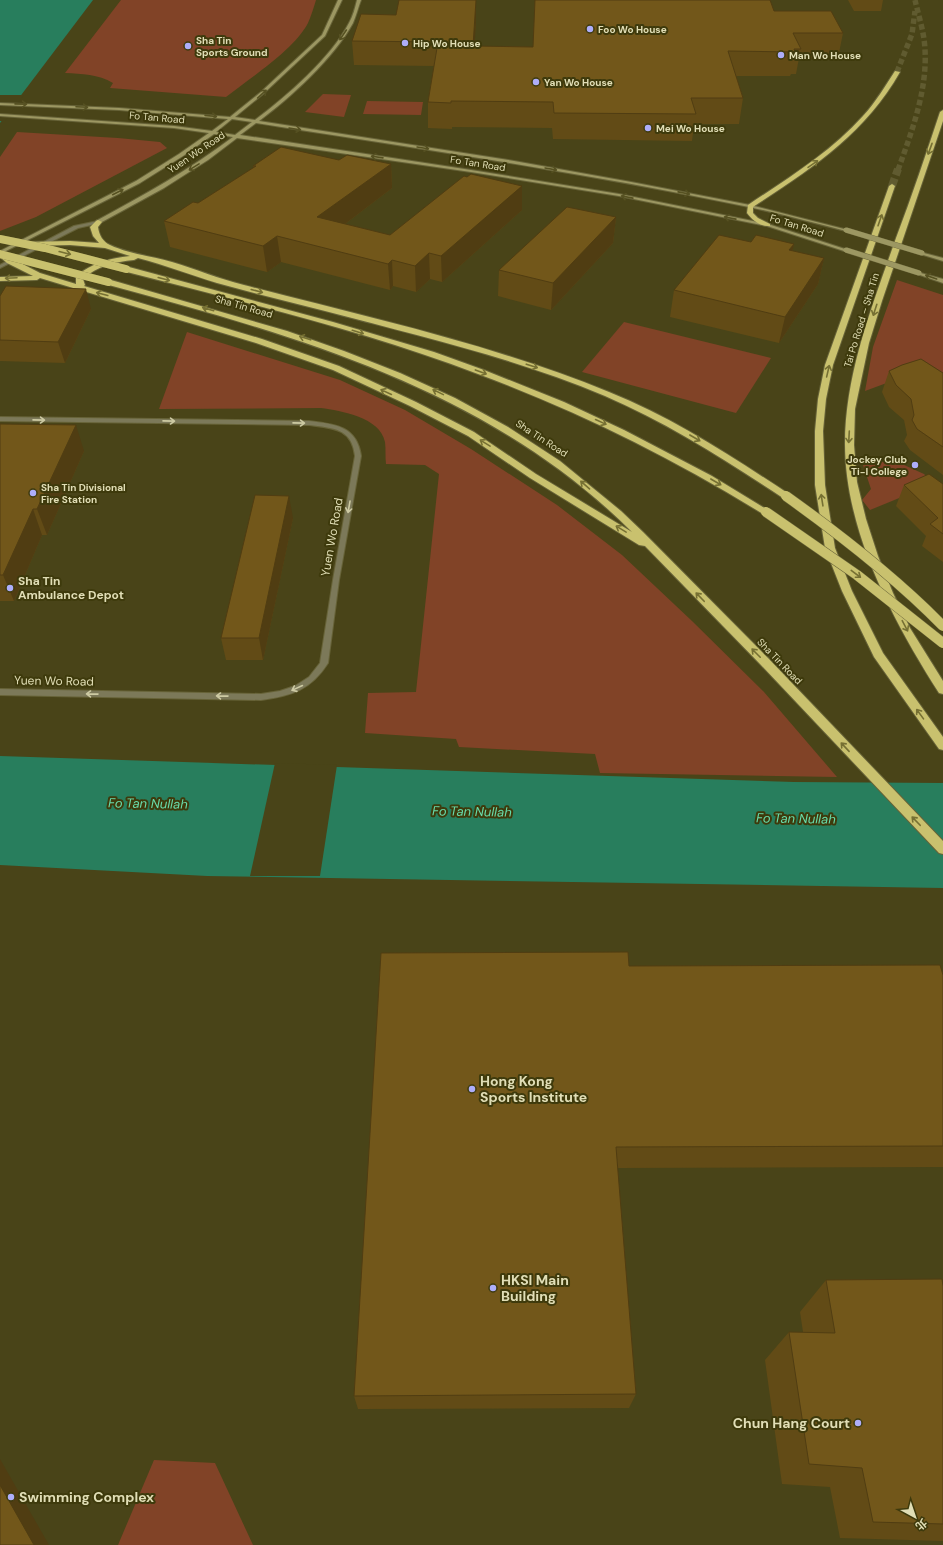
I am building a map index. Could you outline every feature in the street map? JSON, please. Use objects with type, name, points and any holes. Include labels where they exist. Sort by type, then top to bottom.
[{"type":"highway","points":[[768,225],[756,219],[750,213],[750,206],[841,142],[877,103],[897,72]]},
{"type":"highway","name":"Tai Po Road – Sha Tin","points":[[943,112],[887,273],[860,358],[851,410],[849,443],[854,495],[870,550],[895,607],[928,668],[943,690]]},
{"type":"highway","name":"Tai Po Road – Sha Tin","points":[[892,186],[829,365],[822,399],[819,431],[820,485],[830,548],[851,598],[878,654],[943,746]]},
{"type":"highway","points":[[98,222],[94,227],[100,241],[106,246]]},
{"type":"highway","name":"Sha Tin Road","points":[[0,239],[45,248],[320,321],[445,359],[564,405],[625,433],[694,469],[766,512],[826,552],[887,597],[943,643]]},
{"type":"highway","points":[[18,244],[46,243],[106,246],[143,258],[170,264],[220,281],[465,346],[556,374],[608,394],[661,419],[715,450],[786,496],[868,556],[924,606],[943,626]]},
{"type":"highway","points":[[0,253],[10,261],[27,270],[50,279],[259,341],[304,356],[343,372],[413,404],[471,434],[533,476],[654,550]]},
{"type":"highway","name":"Sha Tin Road","points":[[0,253],[272,328],[316,342],[406,377],[443,394],[497,424],[558,463],[624,517],[654,550],[764,661],[943,849]]},
{"type":"highway","points":[[84,289],[79,283],[79,278],[85,272],[94,267],[124,258],[143,258]]},
{"type":"highway","points":[[0,279],[28,277],[50,279]]},
{"type":"main road","name":"Yuen Wo Road","points":[[0,253],[138,182],[214,132],[262,93],[324,35],[340,0]]},
{"type":"main road","name":"Yuen Wo Road","points":[[98,222],[162,187],[206,159],[256,122],[302,82],[332,51],[351,22],[359,0]]},
{"type":"main road","name":"Fo Tan Road","points":[[0,104],[174,112],[231,118],[522,164],[750,206],[846,230],[943,260]]},
{"type":"main road","name":"Fo Tan Road","points":[[0,115],[33,116],[174,127],[214,132],[471,170],[611,194],[768,225],[943,281]]},
{"type":"street","name":"Yuen Wo Road","points":[[0,267],[76,227],[98,222]]},
{"type":"street","name":"Yuen Wo Road","points":[[0,419],[309,423],[341,429],[352,434],[358,445],[358,456],[336,580],[324,663],[318,674],[308,682],[278,695],[261,697],[0,692]]},
{"type":"shaded area","name":"Sha Tin Sports Ground","points":[[121,0],[316,0],[308,23],[293,43],[271,63],[226,97],[110,88],[113,83],[102,78],[90,75],[65,73]]},
{"type":"shaded area","points":[[323,94],[351,95],[344,117],[305,112]]},
{"type":"shaded area","points":[[367,101],[423,102],[421,115],[363,114]]},
{"type":"shaded area","points":[[17,132],[160,142],[167,148],[36,217],[0,231],[0,157]]},
{"type":"shaded area","points":[[897,280],[943,295],[943,394],[892,381],[865,391],[873,347]]},
{"type":"shaded area","points":[[624,322],[771,358],[736,413],[582,372]]},
{"type":"shaded area","points":[[187,332],[340,380],[405,410],[471,449],[557,505],[622,555],[692,621],[764,692],[837,777],[600,773],[595,754],[459,747],[456,739],[365,733],[368,693],[416,692],[439,474],[425,465],[386,464],[385,442],[382,433],[368,421],[349,413],[321,408],[159,409]]},
{"type":"shaded area","points":[[893,460],[924,474],[933,483],[870,510],[862,500],[871,489],[863,465]]},
{"type":"shaded area","points":[[154,1460],[215,1463],[253,1545],[118,1545]]},
{"type":"water","points":[[0,0],[93,0],[0,123]]},
{"type":"water","name":"Fo Tan Nullah","points":[[0,756],[794,782],[943,783],[943,888],[207,876],[0,865]]},
{"type":"pier","points":[[0,95],[24,95],[5,121],[0,121]]},
{"type":"pier","points":[[275,763],[337,765],[320,876],[250,876]]},
{"type":"building","points":[[399,0],[476,0],[473,46],[533,47],[535,0],[770,0],[774,11],[831,11],[843,33],[793,33],[801,49],[794,49],[795,52],[728,51],[743,98],[691,98],[696,114],[554,113],[553,102],[428,102],[438,42],[352,41],[361,14],[396,15]]},
{"type":"building","points":[[281,147],[339,160],[347,155],[391,164],[317,217],[390,235],[464,176],[467,177],[471,174],[522,186],[441,256],[429,253],[415,266],[392,260],[388,264],[277,236],[263,246],[164,221],[193,202],[198,203],[256,166],[253,166]]},
{"type":"building","points":[[567,207],[616,217],[553,283],[499,270]]},
{"type":"building","points":[[719,235],[751,242],[756,235],[794,244],[789,250],[824,258],[785,317],[674,290]]},
{"type":"building","points":[[6,286],[86,289],[58,342],[0,340],[0,296]]},
{"type":"building","points":[[921,359],[943,373],[943,447],[917,429],[912,420],[914,415],[911,399],[896,385],[889,371]]},
{"type":"building","name":"Sha Tin Divisional Fire Station","points":[[0,424],[76,425],[37,509],[33,509],[3,575],[0,575]]},
{"type":"building","points":[[929,474],[943,484],[943,534],[930,524],[938,518],[904,485]]},
{"type":"building","points":[[255,495],[289,496],[259,638],[221,638]]},
{"type":"building","name":"HKSI Main Building","points":[[628,952],[629,966],[940,965],[943,975],[943,1146],[616,1147],[636,1394],[354,1396],[381,953]]},
{"type":"building","name":"Chun Hang Court","points":[[942,1279],[943,1524],[873,1522],[862,1468],[809,1464],[789,1332],[835,1333],[826,1280]]},
{"type":"building","points":[[0,1485],[34,1545],[0,1545]]},
{"type":"tunnel","points":[[898,170],[919,106],[925,73],[924,39],[915,0]]},
{"type":"tunnel","points":[[897,72],[912,34],[915,11]]},
{"type":"tunnel","points":[[892,186],[898,169]]},
{"type":"place","name":"Foo Wo House","points":[[590,29]]},
{"type":"place","name":"Hip Wo House","points":[[405,43]]},
{"type":"place","name":"Sha Tin Sports Ground","points":[[188,46]]},
{"type":"place","name":"Man Wo House","points":[[781,55]]},
{"type":"place","name":"Yan Wo House","points":[[536,82]]},
{"type":"place","name":"Mei Wo House","points":[[648,128]]},
{"type":"place","name":"Jockey Club Ti-I College","points":[[915,465]]},
{"type":"place","name":"Sha Tin Divisional Fire Station","points":[[33,493]]},
{"type":"place","name":"Sha Tin Ambulance Depot","points":[[10,588]]},
{"type":"place","name":"Hong Kong Sports Institute","points":[[472,1089]]},
{"type":"place","name":"HKSI Main Building","points":[[493,1288]]},
{"type":"place","name":"Chun Hang Court","points":[[858,1423]]},
{"type":"place","name":"Swimming Complex","points":[[11,1497]]}]
